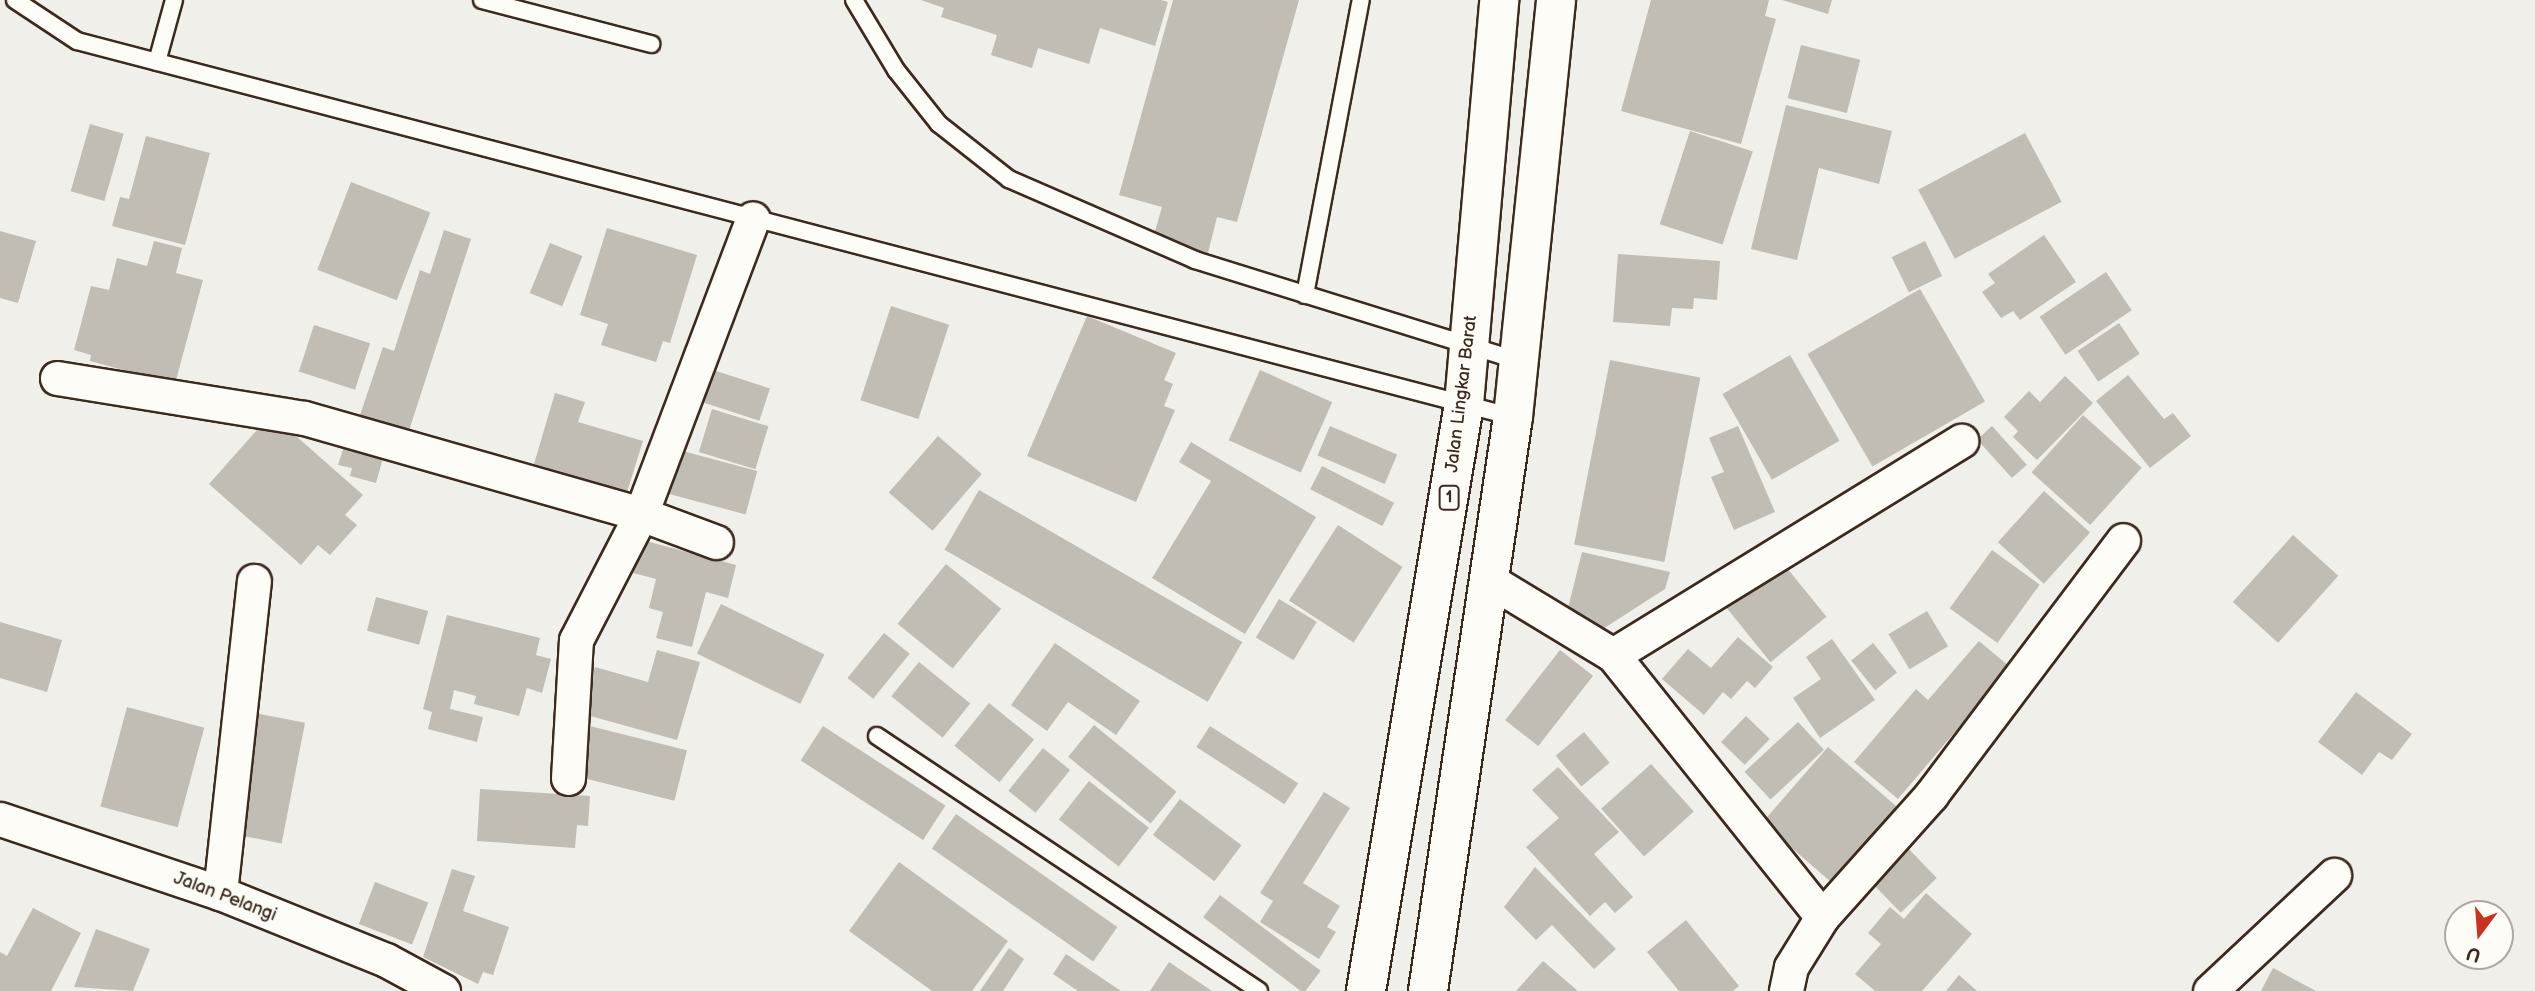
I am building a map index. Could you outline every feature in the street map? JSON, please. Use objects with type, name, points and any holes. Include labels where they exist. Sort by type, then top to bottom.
[{"type":"highway","name":"Jalan Lingkar Barat","points":[[1366,991],[1464,404],[1499,0]]},
{"type":"highway","points":[[1429,991],[1513,417],[1556,0]]},
{"type":"street","points":[[568,778],[576,640],[641,514],[753,218]]},
{"type":"street","points":[[57,378],[267,409],[641,514],[716,542]]},
{"type":"street","points":[[1613,655],[1961,441]]},
{"type":"street","points":[[1786,991],[1791,967],[1822,918],[1931,795],[2123,540]]},
{"type":"street","points":[[1489,580],[1613,655],[1822,918]]},
{"type":"street","points":[[220,893],[254,581]]},
{"type":"street","name":"Jalan Pelangi","points":[[0,820],[220,893],[386,960],[443,991]]},
{"type":"street","points":[[2210,991],[2334,875]]},
{"type":"lane","points":[[15,0],[77,41],[1513,417]]},
{"type":"lane","points":[[157,62],[174,0]]},
{"type":"lane","points":[[482,0],[651,44]]},
{"type":"lane","points":[[854,0],[896,69],[939,124],[1009,179],[1195,260],[1517,360]]},
{"type":"lane","points":[[1305,295],[1362,0]]},
{"type":"lane","points":[[877,736],[1259,991]]},
{"type":"building","points":[[921,0],[1168,2],[1155,46],[1100,28],[1089,64],[1038,48],[1032,68],[991,55],[997,35],[941,17],[944,8]]},
{"type":"building","points":[[1173,0],[1299,0],[1237,222],[1217,217],[1208,253],[1153,238],[1162,207],[1119,195]]},
{"type":"building","points":[[1651,0],[1769,0],[1765,16],[1776,19],[1741,144],[1621,111]]},
{"type":"building","points":[[1782,0],[1832,0],[1828,14]]},
{"type":"building","points":[[1801,45],[1860,60],[1847,113],[1788,98]]},
{"type":"building","points":[[1786,105],[1892,131],[1879,184],[1819,168],[1797,260],[1751,249]]},
{"type":"building","points":[[90,124],[124,134],[104,201],[71,191]]},
{"type":"building","points":[[1690,131],[1753,151],[1722,245],[1660,224]]},
{"type":"building","points":[[2025,133],[2062,202],[1955,259],[1918,190]]},
{"type":"building","points":[[146,136],[210,153],[185,245],[112,226],[120,197],[129,199]]},
{"type":"building","points":[[351,182],[430,212],[397,300],[317,270]]},
{"type":"building","points":[[607,228],[697,255],[670,343],[663,341],[656,362],[601,345],[608,324],[580,315]]},
{"type":"building","points":[[444,230],[471,239],[406,440],[357,424],[383,347],[394,351],[420,270],[430,274]]},
{"type":"building","points":[[0,231],[36,241],[18,303],[0,298]]},
{"type":"building","points":[[2044,235],[2076,282],[2020,320],[2013,311],[2001,318],[1982,292],[1995,283],[1988,274]]},
{"type":"building","points":[[154,241],[182,248],[176,273],[203,280],[175,384],[90,361],[91,355],[74,350],[91,286],[109,290],[117,258],[147,266]]},
{"type":"building","points":[[1925,241],[1942,276],[1909,292],[1892,257]]},
{"type":"building","points":[[550,243],[582,256],[562,306],[530,293]]},
{"type":"building","points":[[1618,254],[1720,261],[1717,300],[1694,298],[1693,309],[1672,308],[1670,326],[1613,322]]},
{"type":"building","points":[[2106,272],[2132,310],[2065,355],[2040,317]]},
{"type":"building","points":[[1920,289],[1985,402],[1872,467],[1807,354]]},
{"type":"building","points":[[891,306],[949,325],[918,419],[860,400]]},
{"type":"building","points":[[1087,316],[1176,353],[1164,380],[1173,384],[1164,406],[1175,410],[1136,502],[1027,456]]},
{"type":"building","points":[[2119,323],[2140,354],[2098,382],[2078,351]]},
{"type":"building","points":[[314,325],[370,343],[355,390],[299,372]]},
{"type":"building","points":[[1790,355],[1840,441],[1772,480],[1722,394]]},
{"type":"building","points":[[1610,360],[1700,378],[1664,562],[1574,545]]},
{"type":"building","points":[[710,369],[770,388],[759,421],[699,401]]},
{"type":"building","points":[[1260,370],[1332,402],[1301,472],[1229,440]]},
{"type":"building","points":[[2128,375],[2164,419],[2173,413],[2191,436],[2150,468],[2096,401]]},
{"type":"building","points":[[2065,376],[2093,403],[2037,460],[2013,437],[2018,431],[2004,417],[2029,391],[2040,402]]},
{"type":"building","points":[[555,393],[585,402],[578,422],[643,441],[627,492],[534,464]]},
{"type":"building","points":[[712,409],[768,426],[755,469],[699,452]]},
{"type":"building","points":[[271,414],[363,495],[345,515],[357,525],[330,555],[318,545],[301,565],[209,484]]},
{"type":"building","points":[[2083,415],[2142,468],[2090,525],[2031,472]]},
{"type":"building","points":[[1330,426],[1397,455],[1385,484],[1317,455]]},
{"type":"building","points":[[1738,426],[1775,512],[1734,530],[1711,477],[1724,472],[1709,438]]},
{"type":"building","points":[[1992,426],[2027,465],[2012,478],[1977,439]]},
{"type":"building","points":[[938,436],[982,474],[933,531],[889,493]]},
{"type":"building","points":[[346,440],[385,451],[376,483],[350,476],[352,468],[338,465]]},
{"type":"building","points":[[1191,442],[1316,517],[1245,634],[1152,578],[1211,481],[1179,462]]},
{"type":"building","points":[[679,450],[757,471],[746,514],[667,493]]},
{"type":"building","points":[[1322,466],[1394,503],[1382,526],[1310,489]]},
{"type":"building","points":[[979,490],[1242,642],[1208,702],[944,550]]},
{"type":"building","points":[[2044,491],[2090,532],[2044,584],[1998,542]]},
{"type":"building","points":[[1338,525],[1403,567],[1354,642],[1289,600]]},
{"type":"building","points":[[2293,535],[2338,576],[2278,643],[2233,602]]},
{"type":"building","points":[[642,540],[736,565],[728,598],[706,592],[692,647],[656,638],[663,612],[649,608],[656,579],[633,573]]},
{"type":"building","points":[[1992,550],[2040,585],[1997,643],[1950,608]]},
{"type":"building","points":[[1582,552],[1670,572],[1665,589],[1595,634],[1568,608]]},
{"type":"building","points":[[1778,557],[1826,617],[1771,662],[1722,602]]},
{"type":"building","points":[[946,564],[1001,609],[953,669],[898,624]]},
{"type":"building","points":[[376,597],[428,611],[419,645],[367,631]]},
{"type":"building","points":[[1279,599],[1317,622],[1294,660],[1256,638]]},
{"type":"building","points":[[721,604],[824,654],[800,704],[697,653]]},
{"type":"building","points":[[1927,611],[1948,646],[1910,669],[1888,634]]},
{"type":"building","points":[[447,615],[540,638],[536,655],[551,659],[542,693],[527,688],[519,716],[474,704],[476,696],[454,690],[450,709],[483,717],[477,742],[428,729],[432,712],[423,709]]},
{"type":"building","points":[[0,622],[62,640],[47,692],[0,678]]},
{"type":"building","points":[[884,633],[910,654],[873,699],[847,678]]},
{"type":"building","points":[[1738,637],[1773,667],[1755,688],[1747,681],[1731,699],[1723,692],[1704,715],[1662,679],[1688,649],[1711,668]]},
{"type":"building","points":[[1832,639],[1875,700],[1820,738],[1793,698],[1821,679],[1806,657]]},
{"type":"building","points":[[1979,641],[2010,667],[1898,799],[1854,762],[1916,689],[1928,700]]},
{"type":"building","points":[[1055,643],[1140,701],[1116,735],[1068,702],[1047,731],[1011,705]]},
{"type":"building","points":[[1873,643],[1897,673],[1875,690],[1851,661]]},
{"type":"building","points":[[657,650],[700,662],[677,740],[583,714],[595,667],[648,682]]},
{"type":"building","points":[[1560,650],[1593,676],[1538,746],[1505,720]]},
{"type":"building","points":[[919,662],[970,704],[943,738],[891,696]]},
{"type":"building","points":[[2356,692],[2412,734],[2392,760],[2379,752],[2362,775],[2318,742]]},
{"type":"building","points":[[989,703],[1034,740],[999,782],[954,746]]},
{"type":"building","points":[[127,707],[204,728],[178,827],[100,806]]},
{"type":"building","points":[[255,713],[305,723],[282,843],[232,834]]},
{"type":"building","points":[[1746,716],[1770,739],[1745,765],[1721,742]]},
{"type":"building","points":[[1798,722],[1824,750],[1771,800],[1745,772]]},
{"type":"building","points":[[1094,725],[1176,792],[1151,824],[1068,757]]},
{"type":"building","points":[[590,726],[687,750],[674,801],[577,776]]},
{"type":"building","points":[[823,726],[945,806],[923,840],[801,760]]},
{"type":"building","points":[[1210,726],[1298,783],[1284,804],[1196,747]]},
{"type":"building","points":[[1584,732],[1610,763],[1581,786],[1556,756]]},
{"type":"building","points":[[1828,747],[1897,807],[1832,883],[1762,822]]},
{"type":"building","points":[[1043,748],[1070,770],[1036,813],[1008,791]]},
{"type":"building","points":[[1651,764],[1694,812],[1644,856],[1601,809]]},
{"type":"building","points":[[1558,767],[1619,832],[1594,854],[1633,897],[1615,913],[1605,902],[1590,916],[1526,847],[1559,818],[1532,790]]},
{"type":"building","points":[[1089,781],[1149,828],[1119,866],[1059,820]]},
{"type":"building","points":[[480,789],[590,796],[588,826],[577,825],[575,848],[477,841]]},
{"type":"building","points":[[1324,792],[1350,808],[1303,883],[1340,906],[1327,927],[1336,932],[1319,959],[1260,922],[1273,901],[1260,893]]},
{"type":"building","points":[[1180,799],[1241,845],[1214,881],[1153,835]]},
{"type":"building","points":[[956,814],[1117,927],[1093,961],[932,848]]},
{"type":"building","points":[[1902,842],[1937,878],[1901,913],[1866,877]]},
{"type":"building","points":[[899,862],[1008,941],[972,991],[932,991],[849,931]]},
{"type":"building","points":[[1535,867],[1616,949],[1594,969],[1552,925],[1536,940],[1504,907]]},
{"type":"building","points":[[452,869],[475,876],[463,911],[509,927],[493,975],[483,972],[478,984],[423,957]]},
{"type":"building","points":[[375,882],[428,902],[412,944],[359,924]]},
{"type":"building","points":[[1926,893],[1972,934],[1922,991],[1875,991],[1855,974],[1881,944],[1868,933],[1890,907],[1904,919]]},
{"type":"building","points":[[1220,895],[1321,971],[1305,991],[1301,991],[1203,917]]},
{"type":"building","points":[[33,908],[81,933],[51,991],[0,991],[0,952],[7,956]]},
{"type":"building","points":[[1686,920],[1739,986],[1733,991],[1679,991],[1647,952]]},
{"type":"building","points":[[96,929],[150,949],[133,991],[74,987]]},
{"type":"building","points":[[1009,948],[1024,959],[1003,991],[980,991]]},
{"type":"building","points":[[1066,954],[1121,991],[1078,991],[1053,974]]},
{"type":"building","points":[[1543,961],[1578,991],[1516,991]]},
{"type":"building","points":[[1169,962],[1212,991],[1150,991]]},
{"type":"building","points":[[2273,968],[2316,991],[2261,991]]},
{"type":"building","points":[[1959,975],[1977,991],[1946,991]]}]
